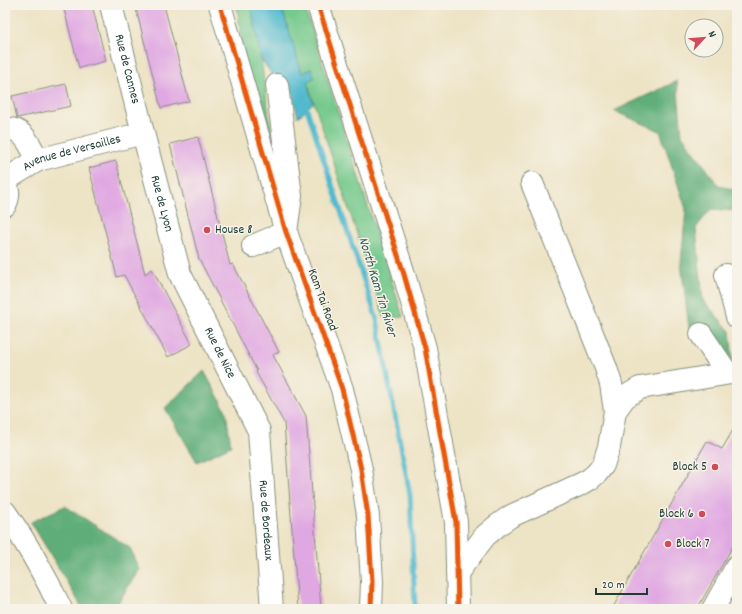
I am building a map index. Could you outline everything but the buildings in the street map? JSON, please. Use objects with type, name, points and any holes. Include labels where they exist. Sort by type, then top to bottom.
[{"type":"street","name":"Rue de Cannes","points":[[111,5],[143,133]]},
{"type":"street","name":"Kam Tai Road","points":[[220,5],[286,232],[342,389],[361,469],[368,516],[372,582],[371,609]]},
{"type":"street","points":[[318,5],[403,271],[424,348],[456,522],[458,609]]},
{"type":"street","points":[[253,246],[286,232],[291,196],[277,85]]},
{"type":"street","points":[[5,129],[11,128],[19,131],[27,139],[38,160]]},
{"type":"street","name":"Avenue de Versailles","points":[[5,181],[38,160],[143,133]]},
{"type":"street","name":"Rue de Lyon","points":[[143,133],[180,274]]},
{"type":"street","points":[[5,181],[8,195],[5,205]]},
{"type":"street","points":[[457,573],[485,536],[498,525],[511,516],[582,484],[597,473],[606,458],[615,411],[611,384],[532,182]]},
{"type":"street","name":"Rue de Nice","points":[[180,274],[259,431]]},
{"type":"street","points":[[726,275],[737,317]]},
{"type":"street","points":[[615,411],[625,397],[640,388],[732,372],[701,334]]},
{"type":"street","name":"Rue de Bordeaux","points":[[259,431],[272,609]]},
{"type":"street","points":[[5,512],[45,575],[60,609]]},
{"type":"street","points":[[713,609],[737,566]]},
{"type":"green space","points":[[236,5],[251,5],[261,59],[275,159],[246,71]]},
{"type":"green space","points":[[280,5],[304,5],[403,317],[384,317],[307,81],[314,78],[311,69],[302,73]]},
{"type":"green space","points":[[677,81],[682,135],[719,186],[737,190],[737,211],[711,209],[696,228],[703,300],[730,331],[733,360],[689,328],[681,263],[686,209],[660,131],[614,111]]},
{"type":"green space","points":[[204,371],[226,411],[231,446],[197,462],[165,408]]},
{"type":"green space","points":[[65,506],[130,548],[139,570],[116,606],[83,609],[31,522]]},
{"type":"water","points":[[251,5],[281,5],[302,73],[312,69],[314,78],[307,82],[313,103],[298,117],[291,88],[271,73],[261,59]]},
{"type":"waterway","name":"North Kam Tin River","points":[[305,103],[377,320],[410,495],[415,609]]},
{"type":"cycle path","points":[[220,5],[286,232],[342,389],[361,469],[368,516],[372,582],[371,609]]},
{"type":"cycle path","points":[[318,5],[403,271],[425,348],[456,522],[458,609]]},
{"type":"place","name":"House 8","points":[[207,230]]},
{"type":"place","name":"Block 5","points":[[715,467]]},
{"type":"place","name":"Block 6","points":[[702,514]]},
{"type":"place","name":"Block 7","points":[[668,544]]}]
